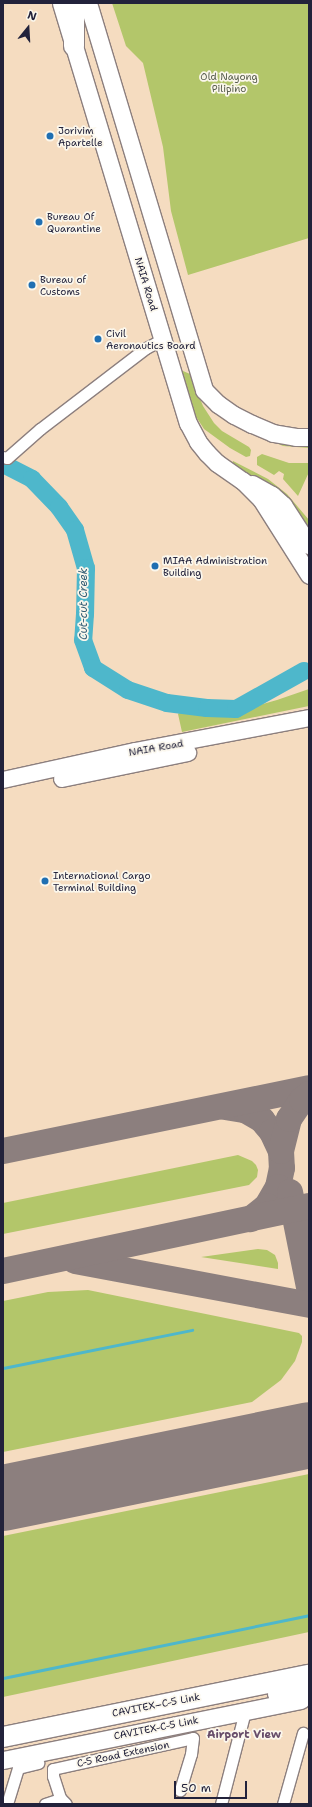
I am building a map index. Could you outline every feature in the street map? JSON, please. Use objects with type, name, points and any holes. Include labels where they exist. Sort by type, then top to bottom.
[{"type":"highway","points":[[74,3],[74,46]]},
{"type":"highway","name":"CAVITEX–C-5 Link","points":[[3,1737],[309,1675]]},
{"type":"highway","name":"CAVITEX–C-5 Link","points":[[3,1747],[244,1698],[309,1689]]},
{"type":"main road","name":"NAIA Road","points":[[61,3],[188,423],[198,442],[207,453],[217,463],[243,481],[261,499],[309,575]]},
{"type":"main road","points":[[88,3],[204,390],[218,404],[234,415],[252,424],[273,433],[296,437],[309,437]]},
{"type":"main road","points":[[171,367],[195,359]]},
{"type":"main road","points":[[252,424],[295,428],[309,426]]},
{"type":"main road","points":[[243,481],[264,490],[284,505],[309,545]]},
{"type":"main road","name":"CAVITEX-C-5 Link","points":[[3,1760],[37,1759],[245,1711],[309,1698]]},
{"type":"main road","points":[[245,1711],[309,1705]]},
{"type":"street","points":[[3,457],[7,458],[50,421],[146,348],[163,339]]},
{"type":"street","name":"NAIA Road","points":[[3,780],[135,751],[309,718]]},
{"type":"street","name":"NAIA Road","points":[[3,791],[309,729]]},
{"type":"street","points":[[221,1804],[245,1711]]},
{"type":"street","points":[[283,1804],[303,1733]]},
{"type":"street","name":"C-5 Road Extension","points":[[53,1769],[194,1738],[191,1754],[180,1790]]},
{"type":"street","points":[[7,1804],[18,1768],[37,1759],[53,1769],[53,1776],[63,1801],[45,1804]]},
{"type":"green space","name":"Old Nayong Pilipino","points":[[112,3],[309,3],[309,238],[188,275],[171,211],[163,147],[143,63],[126,46]]},
{"type":"green space","points":[[183,371],[190,374],[203,406],[214,423],[222,431],[249,447],[251,450],[250,456],[246,457],[230,448],[204,429],[193,412],[181,372]]},
{"type":"green space","points":[[250,431],[309,441],[309,448],[283,446]]},
{"type":"green space","points":[[262,454],[289,463],[309,463],[309,472],[298,496],[283,479],[284,474],[279,471],[274,475],[257,465],[257,457]]},
{"type":"green space","points":[[233,461],[268,479],[287,494],[309,520],[309,533],[265,483],[231,466]]},
{"type":"green space","points":[[309,689],[309,706],[182,732],[178,714],[181,710],[235,712]]},
{"type":"green space","points":[[238,1155],[252,1161],[258,1170],[257,1177],[249,1185],[3,1234],[3,1203]]},
{"type":"green space","points":[[258,1249],[267,1250],[275,1255],[278,1263],[278,1269],[201,1257]]},
{"type":"green space","points":[[88,1290],[299,1333],[302,1336],[302,1342],[295,1361],[281,1380],[252,1402],[3,1452],[3,1301],[48,1292]]},
{"type":"green space","points":[[309,1474],[309,1632],[3,1697],[3,1536]]},
{"type":"waterway","name":"Cut-cut Creek","points":[[3,464],[32,479],[59,507],[75,530],[86,568],[83,640],[93,668],[128,690],[167,703],[207,708],[236,709],[304,671]]},
{"type":"waterway","points":[[3,1368],[192,1330]]},
{"type":"waterway","points":[[3,1678],[309,1615]]},
{"type":"taxiway","points":[[3,1151],[309,1088]]},
{"type":"taxiway","points":[[281,1151],[289,1119],[302,1100],[309,1094]]},
{"type":"taxiway","points":[[225,1107],[245,1110],[262,1120],[272,1132],[281,1151],[282,1168],[278,1187],[267,1206],[251,1219]]},
{"type":"taxiway","points":[[290,1192],[309,1287]]},
{"type":"taxiway","points":[[3,1271],[309,1206]]},
{"type":"taxiway","points":[[75,1261],[309,1305]]},
{"type":"taxiway","points":[[270,1443],[298,1431],[309,1421]]},
{"type":"runway","points":[[3,1498],[309,1435]]},
{"type":"place","name":"Jorivim Apartelle","points":[[50,136]]},
{"type":"place","name":"Bureau Of Quarantine","points":[[39,222]]},
{"type":"place","name":"Bureau of Customs","points":[[32,285]]},
{"type":"place","name":"Civil Aeronautics Board","points":[[98,339]]},
{"type":"place","name":"MIAA Administration Building","points":[[155,566]]},
{"type":"place","name":"International Cargo Terminal Building","points":[[45,881]]},
{"type":"district","name":"Airport View","points":[[244,1735]]}]
